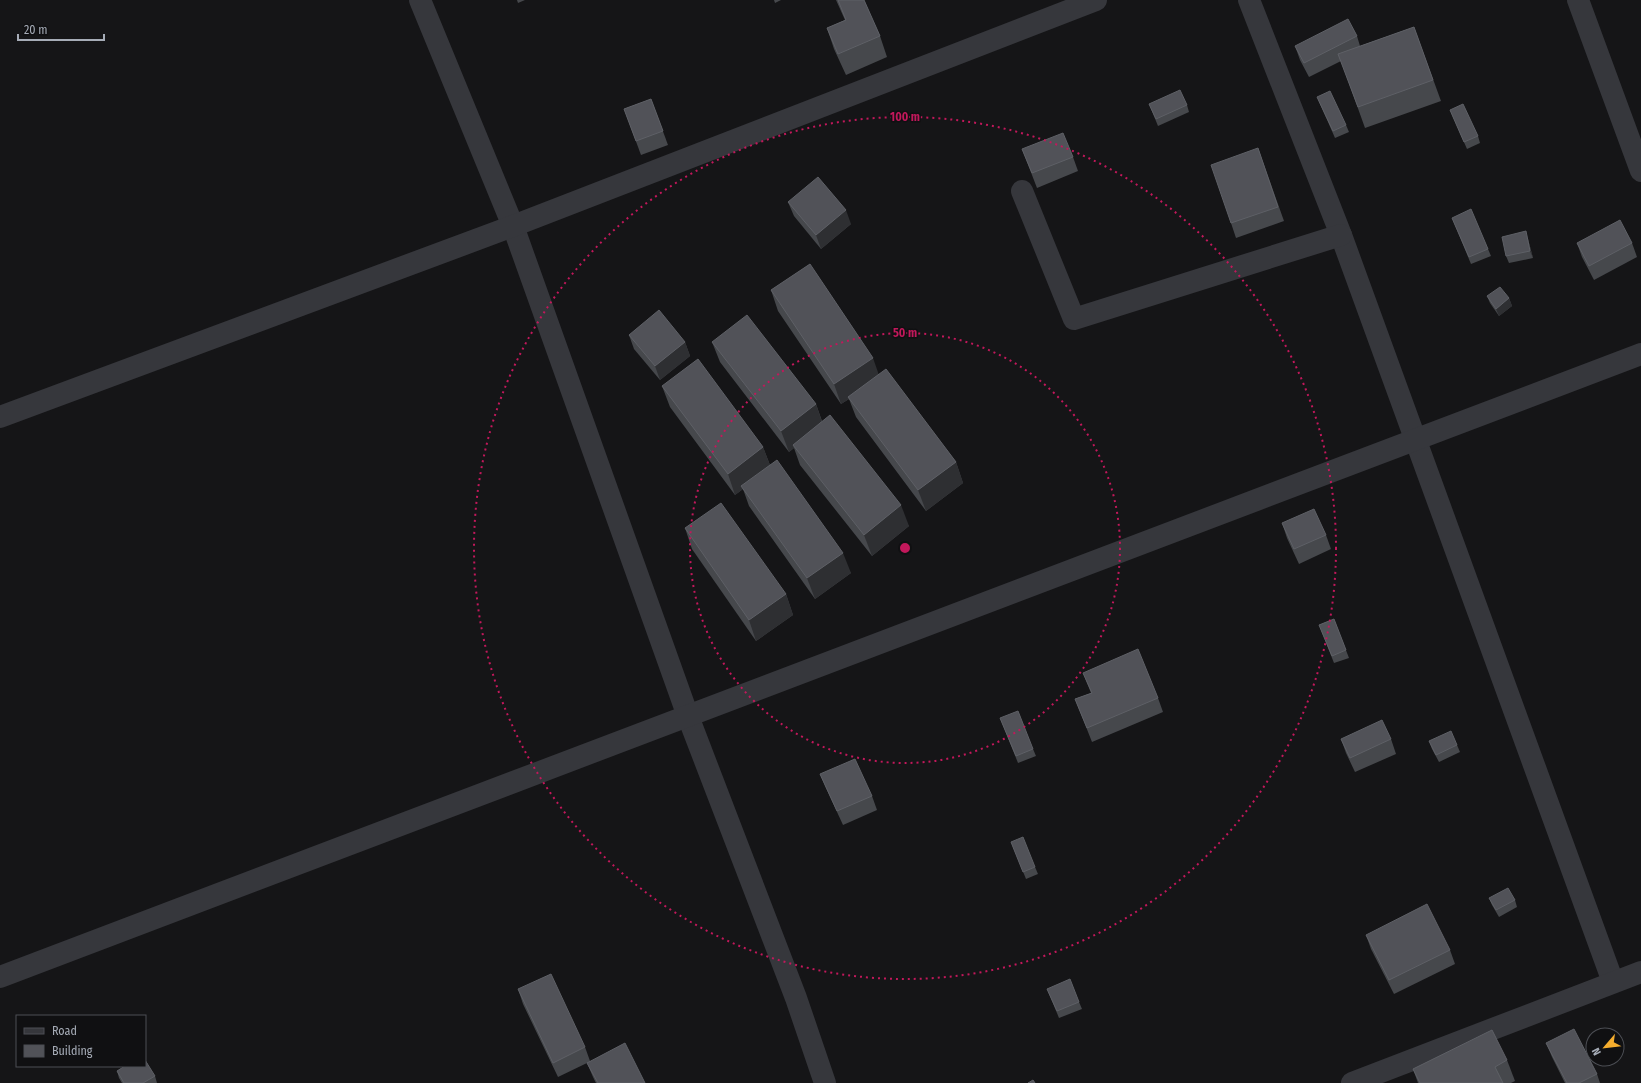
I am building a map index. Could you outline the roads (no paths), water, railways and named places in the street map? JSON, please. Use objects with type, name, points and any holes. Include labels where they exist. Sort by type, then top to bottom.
[{"type":"street","points":[[420,0],[513,226],[689,719],[796,998],[825,1083]]},
{"type":"street","points":[[0,417],[513,226],[1096,0]]},
{"type":"street","points":[[1249,0],[1341,236],[1612,982]]},
{"type":"street","points":[[1578,0],[1641,171]]},
{"type":"street","points":[[1022,191],[1074,319],[1341,236]]},
{"type":"street","points":[[0,977],[356,845],[689,719],[1641,354]]},
{"type":"street","points":[[1352,1083],[1391,1076],[1612,982],[1641,972]]}]
